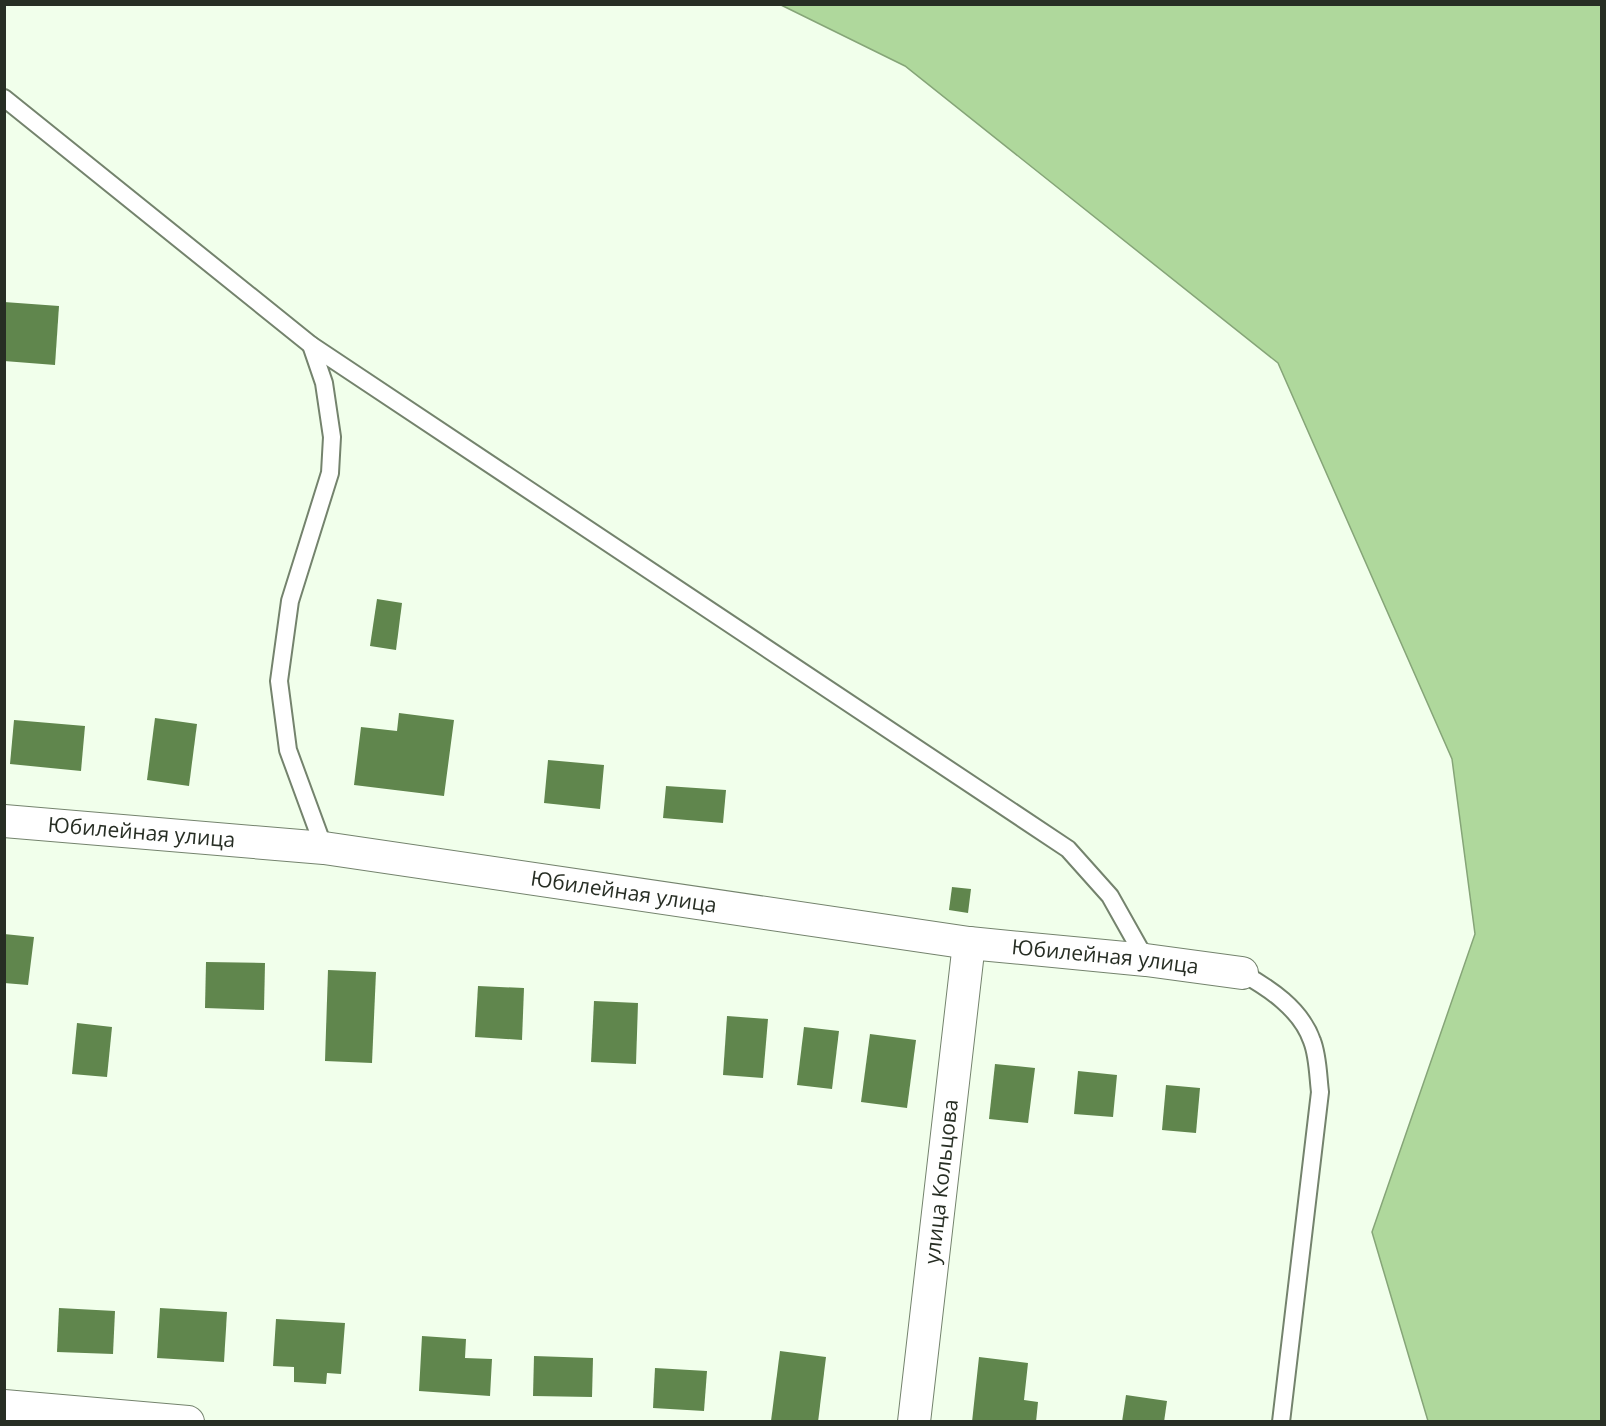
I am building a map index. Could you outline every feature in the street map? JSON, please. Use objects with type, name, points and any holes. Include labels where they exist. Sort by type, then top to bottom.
[{"type":"street","name":"Юбилейная улица","points":[[4,820],[324,848],[969,943],[1146,960],[1242,973]]},
{"type":"street","name":"улица Кольцова","points":[[914,1422],[969,943]]},
{"type":"street","points":[[4,1406],[188,1422]]},
{"type":"lane","points":[[4,98],[311,345],[1068,849],[1110,896],[1146,960]]},
{"type":"lane","points":[[311,345],[324,383],[332,436],[330,473],[290,601],[279,681],[288,750],[324,848]]},
{"type":"lane","points":[[1242,973],[1270,988],[1295,1013],[1312,1040],[1320,1092],[1281,1422]]},
{"type":"shaded area","points":[[781,5],[1601,5],[1601,1421],[1428,1421],[1372,1232],[1475,934],[1452,759],[1278,363],[905,66]]},
{"type":"building","points":[[4,302],[59,306],[55,365],[4,361]]},
{"type":"building","points":[[377,599],[402,603],[396,650],[370,646]]},
{"type":"building","points":[[399,713],[454,720],[444,796],[354,785],[361,727],[397,731]]},
{"type":"building","points":[[155,718],[197,724],[189,786],[147,780]]},
{"type":"building","points":[[14,720],[85,726],[81,771],[10,764]]},
{"type":"building","points":[[548,760],[604,765],[600,809],[544,803]]},
{"type":"building","points":[[666,786],[726,790],[723,823],[663,818]]},
{"type":"building","points":[[952,887],[971,889],[968,913],[949,910]]},
{"type":"building","points":[[4,934],[34,937],[28,985],[4,983]]},
{"type":"building","points":[[206,962],[265,963],[264,1010],[205,1008]]},
{"type":"building","points":[[328,970],[376,972],[372,1063],[325,1061]]},
{"type":"building","points":[[478,986],[524,988],[522,1040],[475,1037]]},
{"type":"building","points":[[594,1001],[638,1003],[636,1064],[591,1062]]},
{"type":"building","points":[[727,1016],[768,1019],[763,1078],[723,1075]]},
{"type":"building","points":[[77,1023],[112,1027],[107,1077],[72,1074]]},
{"type":"building","points":[[804,1027],[839,1031],[832,1089],[797,1085]]},
{"type":"building","points":[[870,1034],[916,1040],[907,1108],[861,1102]]},
{"type":"building","points":[[995,1064],[1035,1068],[1028,1123],[989,1119]]},
{"type":"building","points":[[1078,1071],[1117,1075],[1113,1117],[1074,1114]]},
{"type":"building","points":[[1166,1085],[1200,1088],[1196,1133],[1162,1130]]},
{"type":"building","points":[[59,1308],[115,1311],[113,1354],[57,1352]]},
{"type":"building","points":[[160,1308],[227,1312],[224,1362],[157,1358]]},
{"type":"building","points":[[276,1319],[345,1323],[341,1374],[327,1373],[326,1384],[294,1382],[294,1367],[273,1366]]},
{"type":"building","points":[[422,1336],[466,1339],[465,1358],[492,1359],[490,1396],[419,1391]]},
{"type":"building","points":[[780,1351],[826,1357],[818,1422],[771,1421]]},
{"type":"building","points":[[534,1356],[593,1358],[592,1397],[533,1396]]},
{"type":"building","points":[[979,1357],[1028,1363],[1024,1400],[1038,1402],[1036,1422],[972,1422]]},
{"type":"building","points":[[655,1368],[707,1371],[704,1411],[653,1408]]},
{"type":"building","points":[[1126,1395],[1167,1401],[1164,1422],[1122,1422]]}]
